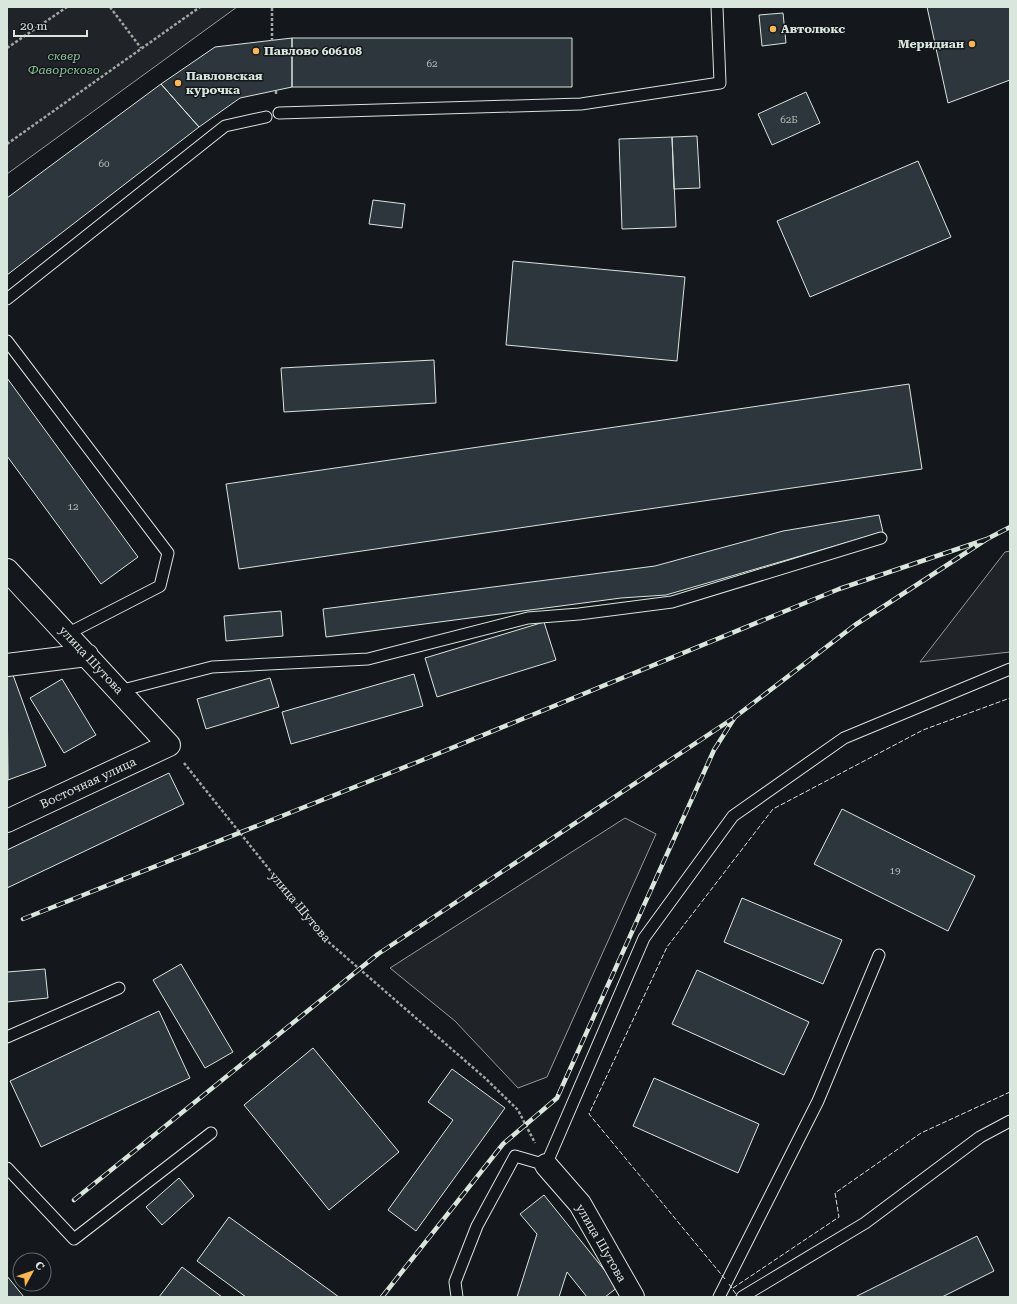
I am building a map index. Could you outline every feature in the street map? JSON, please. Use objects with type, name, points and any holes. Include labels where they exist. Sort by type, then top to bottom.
[{"type":"street","name":"улица Шутова","points":[[7,570],[170,745]]},
{"type":"street","points":[[7,665],[87,655]]},
{"type":"street","name":"Восточная улица","points":[[7,821],[170,745]]},
{"type":"street","name":"улица Шутова","points":[[546,1165],[580,1204],[633,1297]]},
{"type":"lane","points":[[279,113],[582,104],[720,83],[717,7]]},
{"type":"lane","points":[[7,299],[225,126],[266,117]]},
{"type":"lane","points":[[7,341],[168,553],[160,586],[67,634]]},
{"type":"lane","points":[[119,691],[212,667],[368,659],[528,618],[579,614],[672,602],[881,538]]},
{"type":"lane","points":[[457,1297],[456,1282],[477,1226],[516,1156],[546,1165],[644,938],[733,816],[844,738],[1010,669]]},
{"type":"lane","points":[[719,1297],[818,1102],[879,955]]},
{"type":"lane","points":[[7,1037],[118,988]]},
{"type":"lane","points":[[742,1297],[865,1223],[980,1137],[1010,1121]]},
{"type":"lane","points":[[7,1168],[74,1239],[211,1133]]},
{"type":"path","points":[[7,48],[67,7]]},
{"type":"path","points":[[110,7],[141,48]]},
{"type":"path","points":[[7,144],[200,7]]},
{"type":"path","points":[[272,7],[272,40]]},
{"type":"path","name":"улица Шутова","points":[[170,745],[325,939],[485,1078],[518,1110],[546,1165]]},
{"type":"green space","name":"сквер Фаворского","points":[[7,7],[237,7],[7,174]]},
{"type":"green space","points":[[1010,551],[1010,652],[920,662],[1005,552]]},
{"type":"green space","points":[[625,818],[656,834],[547,1077],[518,1088],[455,1021],[390,968]]},
{"type":"building","name":"Меридиан","points":[[927,7],[1010,7],[1010,80],[948,103]]},
{"type":"building","name":"Автолюкс","points":[[783,13],[786,43],[762,46],[759,15]]},
{"type":"building","points":[[292,38],[292,87],[240,98],[199,127],[161,84],[215,47]]},
{"type":"building","points":[[292,38],[572,38],[572,87],[292,87]]},
{"type":"building","points":[[161,84],[199,127],[7,275],[7,198]]},
{"type":"building","points":[[806,92],[820,123],[772,145],[758,114]]},
{"type":"building","points":[[697,136],[700,188],[674,189],[672,137]]},
{"type":"building","points":[[672,137],[676,227],[622,229],[619,139]]},
{"type":"building","points":[[918,161],[951,237],[810,297],[777,221]]},
{"type":"building","points":[[373,200],[405,204],[402,228],[369,224]]},
{"type":"building","points":[[513,261],[685,277],[677,361],[506,345]]},
{"type":"building","points":[[434,360],[436,403],[284,412],[281,368]]},
{"type":"building","points":[[7,378],[138,557],[101,584],[7,456]]},
{"type":"building","points":[[909,384],[922,469],[239,569],[226,484]]},
{"type":"building","points":[[879,515],[883,532],[666,595],[621,598],[326,637],[323,609],[655,566],[783,531]]},
{"type":"building","points":[[281,611],[283,636],[226,641],[224,616]]},
{"type":"building","points":[[544,622],[556,660],[437,697],[425,658]]},
{"type":"building","points":[[414,674],[423,706],[291,744],[282,712]]},
{"type":"building","points":[[13,675],[46,766],[8,780],[7,677]]},
{"type":"building","points":[[270,678],[279,707],[206,729],[197,699]]},
{"type":"building","points":[[62,679],[96,735],[64,753],[30,698]]},
{"type":"building","points":[[169,773],[184,804],[7,888],[7,850]]},
{"type":"building","points":[[842,809],[975,876],[948,931],[814,864]]},
{"type":"building","points":[[742,898],[842,940],[823,984],[724,942]]},
{"type":"building","points":[[181,964],[233,1052],[205,1068],[153,980]]},
{"type":"building","points":[[45,969],[48,998],[7,1002],[7,972]]},
{"type":"building","points":[[697,970],[809,1022],[784,1075],[672,1024]]},
{"type":"building","points":[[159,1011],[190,1078],[41,1147],[10,1081]]},
{"type":"building","points":[[313,1048],[399,1152],[329,1210],[244,1105]]},
{"type":"building","points":[[452,1069],[505,1108],[416,1231],[388,1210],[453,1120],[428,1102]]},
{"type":"building","points":[[654,1078],[759,1124],[738,1173],[633,1126]]},
{"type":"building","points":[[179,1178],[194,1196],[162,1225],[146,1207]]},
{"type":"building","points":[[544,1195],[618,1287],[605,1297],[587,1297],[567,1272],[559,1297],[517,1297],[537,1234],[520,1214]]},
{"type":"building","points":[[229,1217],[339,1297],[246,1297],[197,1261]]},
{"type":"building","points":[[977,1236],[994,1271],[942,1297],[855,1297]]},
{"type":"building","points":[[182,1267],[222,1297],[159,1297]]},
{"type":"building","points":[[7,1276],[12,1282],[12,1292],[20,1292],[24,1297],[7,1297]]},
{"type":"railway","points":[[382,1297],[503,1144],[557,1098],[714,750],[735,717],[855,625],[987,539],[1010,527]]},
{"type":"railway","points":[[23,919],[420,761],[839,589],[987,539]]},
{"type":"railway","points":[[74,1200],[378,954],[732,719]]},
{"type":"fence","points":[[725,1279],[589,1114],[667,947],[773,809],[923,730],[1010,698]]},
{"type":"fence","points":[[733,1288],[839,1217],[835,1193],[921,1133],[1010,1092]]},
{"type":"fence","points":[[729,1284],[738,1297]]},
{"type":"place","name":"Автолюкс","points":[[773,29]]},
{"type":"place","name":"Меридиан","points":[[972,44]]},
{"type":"place","name":"Павлово 606108","points":[[256,51]]},
{"type":"place","name":"Павловская курочка","points":[[178,83]]}]
